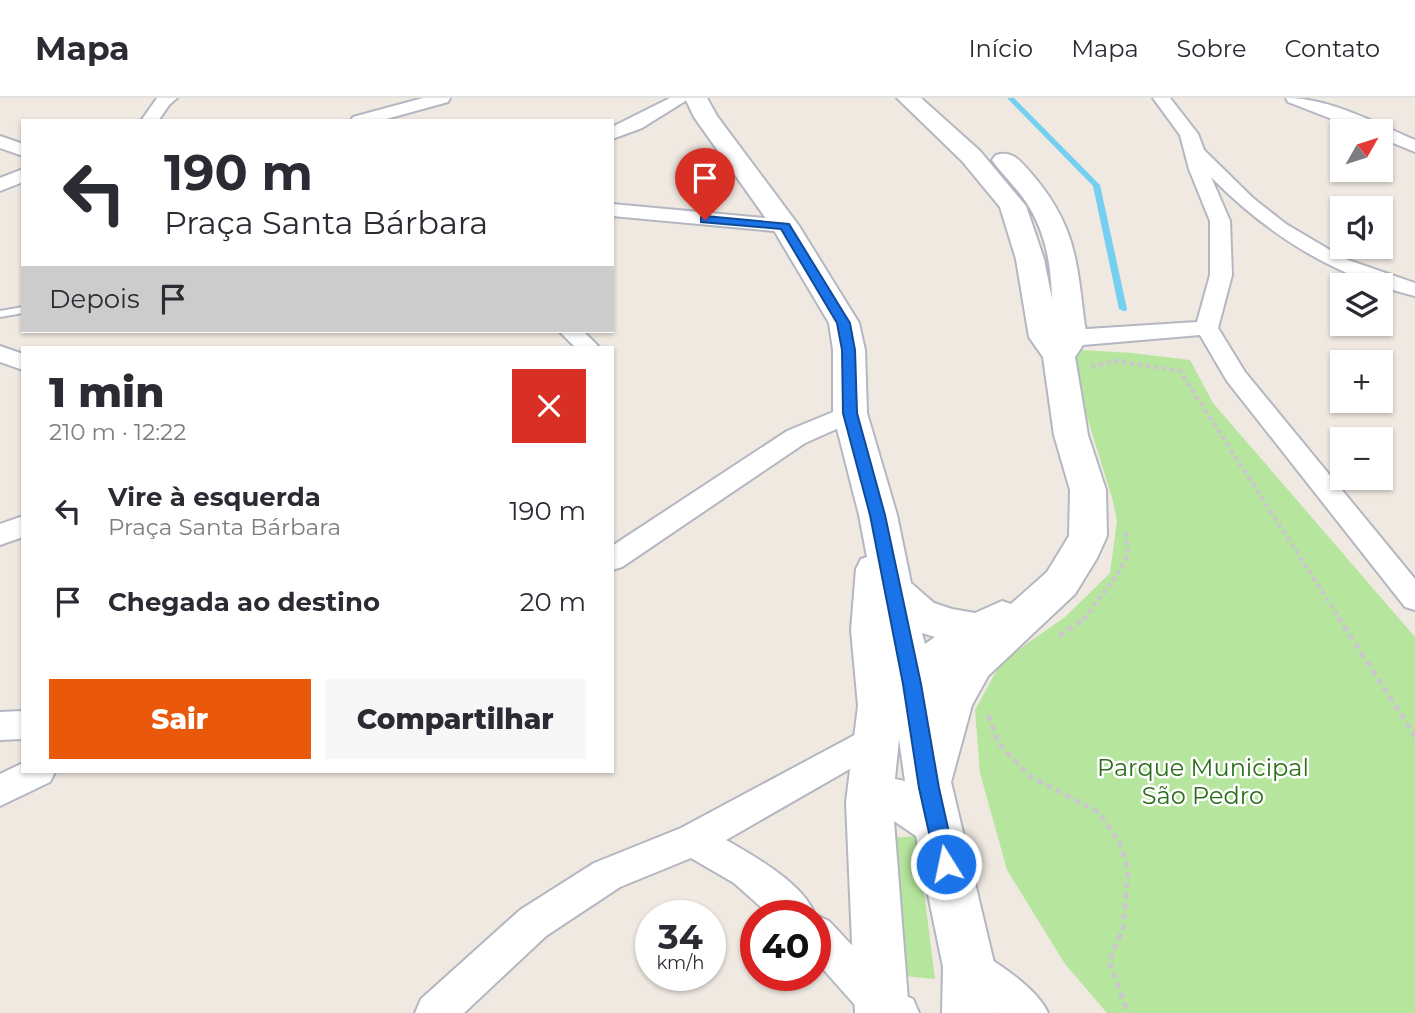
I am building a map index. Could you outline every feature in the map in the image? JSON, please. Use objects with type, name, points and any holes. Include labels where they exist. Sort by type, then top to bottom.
[{"type":"street","points":[[366,119],[442,98]]},
{"type":"street","points":[[614,133],[682,98]]},
{"type":"street","points":[[696,98],[706,117],[785,226],[844,323],[849,350],[850,413],[878,515],[892,589],[890,709],[869,802],[888,1011]]},
{"type":"street","points":[[908,98],[971,156],[1013,206],[1059,344],[1071,435],[1088,489],[1088,536],[1061,583],[1047,620],[973,664],[961,682],[950,705],[934,806]]},
{"type":"street","points":[[940,98],[997,152],[1044,205],[1064,261],[1067,312],[1059,344]]},
{"type":"street","points":[[1160,98],[1177,116],[1195,149],[1242,201],[1269,223],[1338,263],[1415,290]]},
{"type":"street","points":[[1293,98],[1347,119]]},
{"type":"street","points":[[150,119],[163,99]]},
{"type":"street","points":[[1393,138],[1415,147]]},
{"type":"street","points":[[0,141],[21,149]]},
{"type":"street","points":[[1195,149],[1198,169],[1220,221],[1221,275],[1207,328],[1235,376],[1415,598]]},
{"type":"street","points":[[0,184],[21,176]]},
{"type":"street","points":[[614,210],[785,226]]},
{"type":"street","points":[[1059,344],[1207,328]]},
{"type":"street","points":[[572,333],[587,346]]},
{"type":"street","points":[[0,353],[21,362]]},
{"type":"street","points":[[614,559],[796,437],[850,413]]},
{"type":"street","points":[[878,515],[872,630],[890,709],[934,806],[969,967],[970,1013]]},
{"type":"street","points":[[0,535],[21,527]]},
{"type":"street","points":[[892,589],[904,604],[922,617],[978,630]]},
{"type":"street","points":[[435,1013],[533,923],[607,875],[693,840],[890,709],[947,650],[978,630],[996,619],[1047,620]]},
{"type":"street","points":[[0,726],[21,725]]},
{"type":"street","points":[[0,790],[36,773]]},
{"type":"street","points":[[869,802],[884,798],[934,806]]},
{"type":"street","points":[[693,840],[747,871],[780,900]]},
{"type":"street","points":[[831,950],[888,1011]]},
{"type":"street","points":[[969,967],[1028,1013]]},
{"type":"lane","points":[[0,314],[21,310]]},
{"type":"path","points":[[1093,380],[1090,367],[1116,361],[1180,371],[1415,736]]},
{"type":"path","points":[[1047,620],[1087,617],[1118,574],[1128,555],[1126,527]]},
{"type":"path","points":[[988,714],[999,744],[1031,777],[1098,813],[1119,841],[1128,869],[1123,929],[1109,961],[1128,1013]]},
{"type":"green space","name":"Parque Municipal São Pedro","points":[[1066,349],[1190,360],[1213,403],[1415,637],[1415,1013],[1107,1013],[1065,964],[1007,870],[980,773],[975,710],[1002,661],[1065,617],[1110,573],[1117,521]]},
{"type":"green space","points":[[917,836],[935,979],[894,975],[890,838]]},
{"type":"waterway","points":[[1010,98],[1096,185],[1123,309]]},
{"type":"route","points":[[705,220],[785,226],[844,323],[849,350],[850,413],[878,515],[912,684],[929,788],[946,864]]}]
